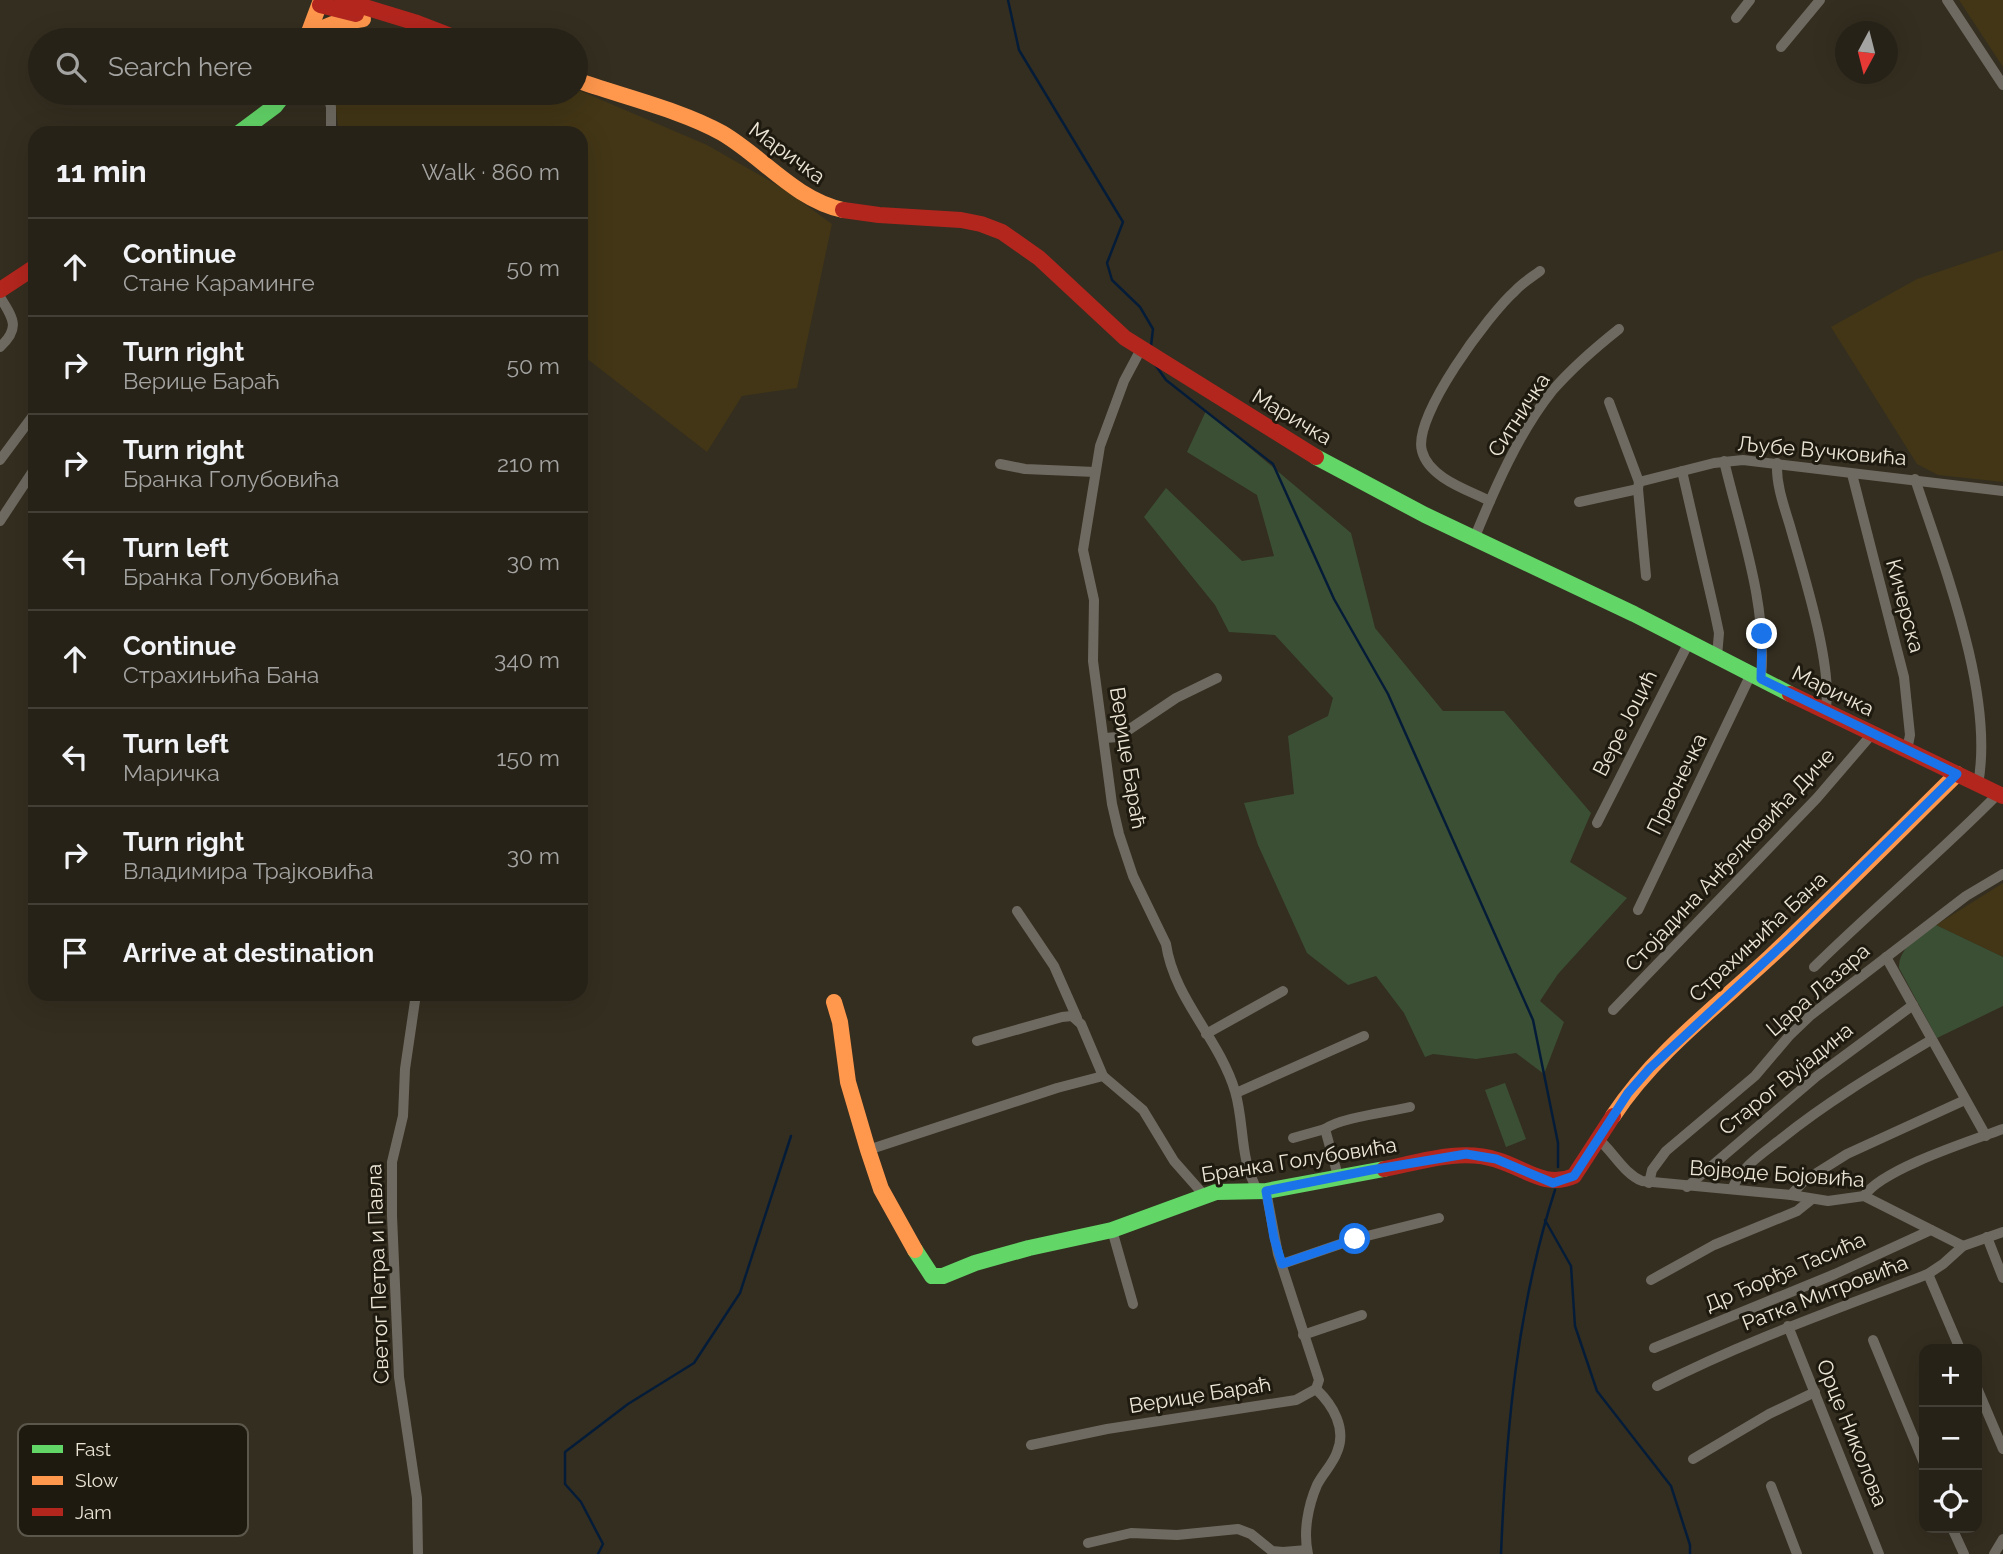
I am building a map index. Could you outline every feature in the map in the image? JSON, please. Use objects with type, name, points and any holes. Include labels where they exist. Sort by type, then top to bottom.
[{"type":"street","points":[[1736,18],[1750,0]]},
{"type":"street","points":[[1781,47],[1820,0]]},
{"type":"street","points":[[1947,0],[2003,85]]},
{"type":"street","points":[[334,2],[402,28]]},
{"type":"street","points":[[334,2],[417,23],[427,28]]},
{"type":"street","points":[[318,28],[334,2]]},
{"type":"street","points":[[327,28],[333,24],[372,18]]},
{"type":"street","name":"Маричка","points":[[588,84],[686,117],[721,133],[740,144],[811,198],[833,208],[864,213],[950,218],[985,225],[1002,233],[1036,256],[1101,318],[1149,354],[1325,462],[1474,539],[1689,642],[1825,712],[2001,795]]},
{"type":"street","points":[[246,126],[265,105]]},
{"type":"street","points":[[249,126],[276,105]]},
{"type":"street","points":[[330,105],[331,126]]},
{"type":"street","points":[[1490,501],[1433,469],[1421,451],[1421,438],[1435,403],[1463,355],[1514,291],[1540,271]]},
{"type":"street","points":[[0,290],[28,272]]},
{"type":"street","points":[[0,297],[11,314],[13,326],[9,338],[0,346]]},
{"type":"street","name":"Ситничка","points":[[1474,539],[1490,501],[1526,432],[1552,392],[1591,351],[1619,329]]},
{"type":"street","name":"Верице Бараћ","points":[[1031,1445],[1107,1429],[1296,1401],[1316,1389],[1319,1380],[1303,1335],[1262,1191],[1247,1170],[1236,1093],[1221,1058],[1182,991],[1167,954],[1166,944],[1128,863],[1112,804],[1093,661],[1094,600],[1083,551],[1094,472],[1106,426],[1132,362],[1149,354]]},
{"type":"street","points":[[1609,402],[1638,485],[1646,576]]},
{"type":"street","points":[[0,460],[28,422]]},
{"type":"street","points":[[1724,461],[1758,604],[1763,660],[1756,677]]},
{"type":"street","name":"Љубе Вучковића","points":[[1579,502],[1724,461],[1777,463],[2003,491]]},
{"type":"street","points":[[1777,463],[1777,480],[1804,575],[1825,667],[1828,694],[1825,712]]},
{"type":"street","points":[[1000,464],[1025,469],[1094,472]]},
{"type":"street","points":[[1682,471],[1716,614],[1719,633],[1717,656]]},
{"type":"street","name":"Кичерска","points":[[1852,474],[1903,677],[1910,735],[1907,750]]},
{"type":"street","points":[[0,521],[28,478]]},
{"type":"street","points":[[1915,479],[1956,606],[1974,679],[1981,746],[1978,783]]},
{"type":"street","name":"Вере Јоцић","points":[[1597,823],[1689,642]]},
{"type":"street","name":"Првонечка","points":[[1638,910],[1756,677]]},
{"type":"street","points":[[1105,738],[1118,737],[1176,698],[1217,678]]},
{"type":"street","name":"Стојадина Анђелковића Диче","points":[[1613,1010],[1818,798],[1872,734]]},
{"type":"street","name":"Страхињића Бана","points":[[1597,1138],[1628,1093],[1669,1049],[1790,938],[1957,774]]},
{"type":"street","points":[[1814,967],[2001,795]]},
{"type":"street","name":"Цара Лазара","points":[[1649,1183],[1652,1170],[1666,1151],[1755,1076],[1811,1015],[1966,896],[2003,874]]},
{"type":"street","points":[[1017,911],[1054,966],[1103,1076],[1143,1110],[1174,1161],[1204,1195]]},
{"type":"street","points":[[1886,957],[1986,1136]]},
{"type":"street","points":[[1206,1034],[1283,991]]},
{"type":"street","name":"Светог Петра и Павла","points":[[415,1001],[405,1069],[403,1116],[392,1162],[391,1216],[399,1377],[417,1498],[418,1554]]},
{"type":"street","points":[[834,1002],[840,1022],[848,1082],[868,1150],[1056,1088],[1103,1076]]},
{"type":"street","name":"Старог Вујадина","points":[[1687,1187],[1817,1076],[1913,1005]]},
{"type":"street","points":[[977,1041],[1062,1017],[1077,1018]]},
{"type":"street","points":[[1236,1093],[1364,1036]]},
{"type":"street","points":[[1732,1189],[1738,1176],[1748,1165],[1807,1118],[1869,1076],[1931,1040]]},
{"type":"street","points":[[1791,1195],[1804,1181],[1856,1149],[1965,1100]]},
{"type":"street","points":[[1293,1138],[1325,1129],[1344,1120],[1410,1107]]},
{"type":"street","points":[[1325,1129],[1338,1176]]},
{"type":"street","points":[[1864,1196],[1879,1180],[2003,1129]]},
{"type":"street","name":"Бранка Голубовића","points":[[868,1150],[881,1189],[926,1270],[935,1277],[1028,1248],[1112,1230],[1204,1195],[1229,1191],[1262,1191],[1466,1154],[1496,1159],[1544,1181],[1562,1182],[1574,1176],[1597,1138]]},
{"type":"street","name":"Војводе Бојовића","points":[[1597,1138],[1635,1178],[1649,1183],[1732,1189],[1828,1201],[1864,1196],[1963,1246]]},
{"type":"street","points":[[1651,1280],[1687,1258],[1797,1211],[1812,1199]]},
{"type":"street","points":[[1282,1264],[1355,1239],[1439,1218]]},
{"type":"street","points":[[1112,1230],[1132,1304]]},
{"type":"street","name":"Др Ђорђа Тасића","points":[[1654,1348],[1835,1274],[1931,1230]]},
{"type":"street","name":"Ратка Митровића","points":[[1657,1386],[1724,1353],[1788,1326],[1928,1274],[1963,1246],[2003,1232]]},
{"type":"street","points":[[1987,1237],[2003,1278]]},
{"type":"street","points":[[1928,1274],[1958,1344]]},
{"type":"street","points":[[1303,1335],[1362,1315]]},
{"type":"street","name":"Орце Николова","points":[[1788,1326],[1879,1554]]},
{"type":"street","points":[[1873,1340],[1919,1450]]},
{"type":"street","points":[[1088,1543],[1131,1532],[1178,1535],[1238,1529],[1251,1534],[1272,1551],[1308,1552],[1307,1520],[1312,1501],[1321,1477],[1337,1452],[1340,1437],[1334,1411],[1316,1389]]},
{"type":"street","points":[[1693,1459],[1769,1414],[1815,1392]]},
{"type":"street","points":[[1982,1400],[2003,1449]]},
{"type":"street","points":[[1771,1486],[1797,1554]]},
{"type":"street","points":[[1954,1533],[1964,1554]]},
{"type":"street","points":[[1994,1554],[2003,1539]]},
{"type":"shaded area","points":[[1959,0],[2003,0],[2003,67]]},
{"type":"shaded area","points":[[588,94],[707,145],[784,189],[832,224],[797,388],[742,396],[707,452],[588,359],[588,126],[338,126],[336,105],[588,105]]},
{"type":"shaded area","points":[[2003,250],[2003,482],[1938,475],[1917,464],[1831,327],[1917,279]]},
{"type":"shaded area","points":[[2003,883],[2003,957],[1936,925]]},
{"type":"green space","points":[[1206,411],[1351,533],[1375,628],[1443,711],[1504,711],[1591,813],[1570,862],[1627,898],[1558,974],[1540,1001],[1564,1022],[1544,1074],[1516,1053],[1476,1059],[1433,1054],[1425,1057],[1404,1013],[1376,976],[1348,985],[1307,953],[1258,845],[1244,803],[1294,794],[1288,736],[1328,716],[1333,698],[1275,635],[1229,632],[1215,605],[1144,517],[1166,488],[1242,561],[1274,556],[1257,495],[1187,452]]},
{"type":"green space","points":[[1936,925],[2003,957],[2003,1006],[1937,1038],[1899,968],[1906,948]]},
{"type":"green space","points":[[1505,1083],[1526,1139],[1506,1147],[1485,1090]]},
{"type":"waterway","points":[[1008,0],[1019,50],[1123,222],[1107,263],[1112,280],[1140,307],[1153,329],[1151,346]]},
{"type":"waterway","points":[[1154,363],[1166,380],[1273,464],[1334,599],[1388,694],[1533,1020],[1558,1143],[1558,1167]]},
{"type":"waterway","points":[[598,1554],[603,1544],[581,1502],[565,1484],[565,1452],[628,1404],[694,1363],[740,1293],[791,1136]]},
{"type":"waterway","points":[[1501,1554],[1506,1462],[1516,1370],[1531,1279],[1555,1190]]},
{"type":"waterway","points":[[1545,1220],[1571,1266],[1575,1326],[1597,1391],[1671,1486],[1690,1545],[1690,1554]]},
{"type":"traffic: fast","points":[[248,126],[276,105]]},
{"type":"traffic: fast","points":[[1316,457],[1425,515],[1634,614],[1790,694]]},
{"type":"traffic: fast","points":[[915,1250],[932,1276],[943,1276],[975,1263],[1029,1248],[1112,1230],[1216,1192],[1266,1191],[1384,1169]]},
{"type":"traffic: slow","points":[[310,28],[321,0]]},
{"type":"traffic: slow","points":[[323,28],[363,19]]},
{"type":"traffic: slow","points":[[588,84],[670,110],[706,125],[737,143],[809,197],[843,210]]},
{"type":"traffic: slow","points":[[1613,1116],[1666,1052],[1770,957],[1957,774]]},
{"type":"traffic: slow","points":[[834,1002],[840,1022],[848,1082],[868,1150],[881,1189],[915,1250]]},
{"type":"traffic: jam","points":[[342,0],[430,28]]},
{"type":"traffic: jam","points":[[320,5],[356,14]]},
{"type":"traffic: jam","points":[[843,210],[961,220],[1002,232],[1039,258],[1125,338],[1316,457]]},
{"type":"traffic: jam","points":[[0,290],[28,272]]},
{"type":"traffic: jam","points":[[1790,694],[2003,796]]},
{"type":"traffic: jam","points":[[1384,1169],[1440,1157],[1469,1155],[1497,1160],[1544,1179],[1564,1179],[1574,1176],[1613,1116]]},
{"type":"route","points":[[1355,1239],[1282,1264],[1274,1238],[1266,1191],[1466,1154],[1496,1159],[1544,1181],[1553,1183],[1568,1180],[1574,1176],[1628,1093],[1650,1068],[1790,938],[1957,774],[1761,679],[1762,634]]}]
